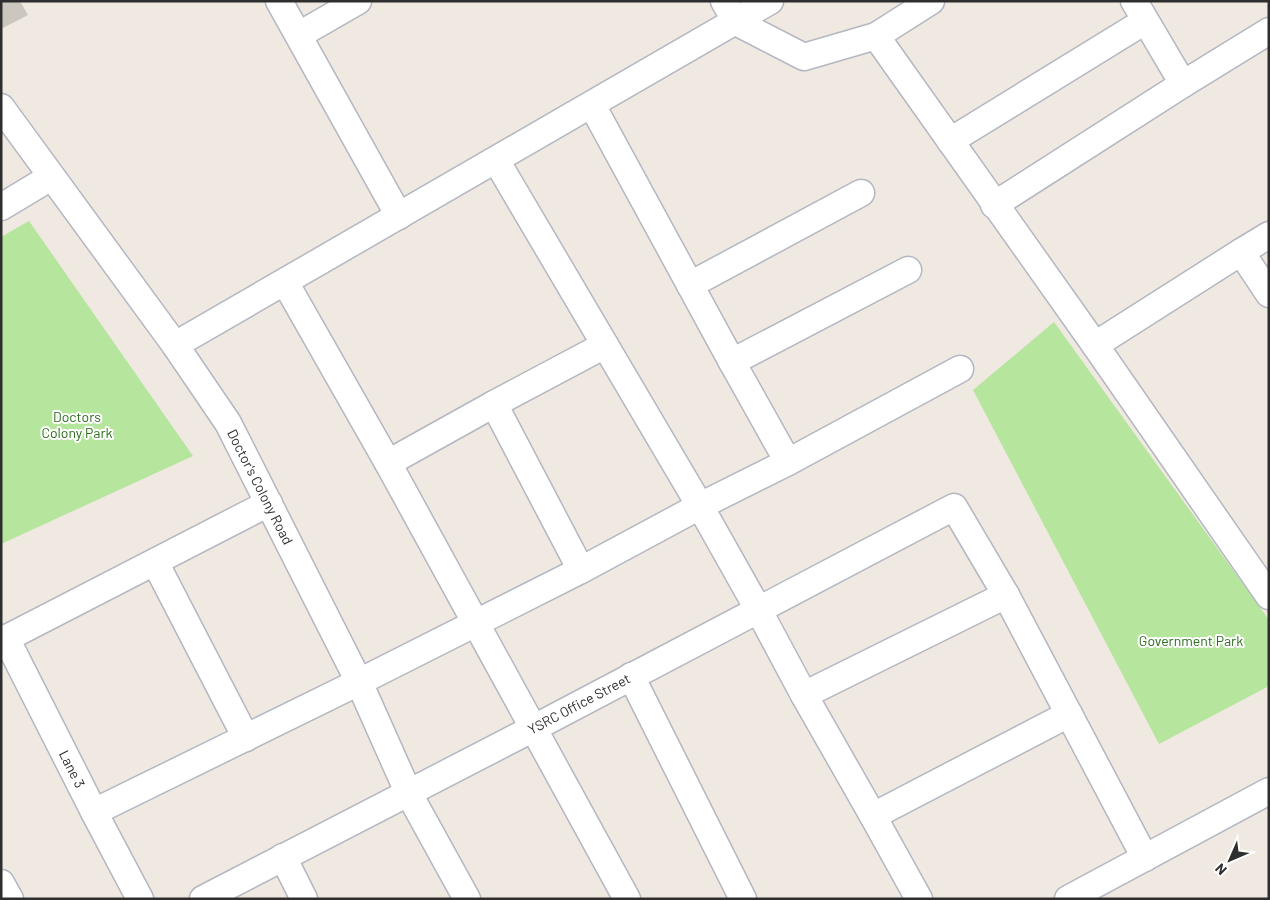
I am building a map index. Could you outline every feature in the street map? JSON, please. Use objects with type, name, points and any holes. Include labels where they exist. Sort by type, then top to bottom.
[{"type":"street","points":[[279,1],[399,216]]},
{"type":"street","points":[[299,36],[358,1]]},
{"type":"street","points":[[175,345],[592,105],[730,11],[770,1]]},
{"type":"street","points":[[730,11],[804,57],[876,36],[931,1]]},
{"type":"street","points":[[950,141],[1140,11],[1182,84]]},
{"type":"street","points":[[994,204],[1269,31]]},
{"type":"street","points":[[876,36],[1095,345],[1269,596]]},
{"type":"street","points":[[592,105],[788,462]]},
{"type":"street","name":"Doctor's Colony Road","points":[[1,107],[175,345],[228,423],[359,682],[408,792],[467,899]]},
{"type":"street","points":[[496,160],[700,506],[919,899]]},
{"type":"street","points":[[1,207],[51,177]]},
{"type":"street","points":[[690,284],[861,193]]},
{"type":"street","points":[[1095,345],[1269,235]]},
{"type":"street","points":[[1241,252],[1269,294]]},
{"type":"street","points":[[732,362],[908,270]]},
{"type":"street","points":[[285,282],[388,463],[627,899]]},
{"type":"street","points":[[388,463],[605,345]]},
{"type":"street","points":[[94,812],[359,682],[581,570],[700,506],[788,462],[960,369]]},
{"type":"street","points":[[494,404],[581,570]]},
{"type":"street","points":[[4,639],[269,503]]},
{"type":"street","name":"YSRC Office Street","points":[[203,899],[534,728],[954,507],[1006,594]]},
{"type":"street","points":[[155,562],[246,738]]},
{"type":"street","points":[[804,695],[1006,594],[1145,858]]},
{"type":"street","name":"Lane 3","points":[[4,639],[140,899]]},
{"type":"street","points":[[631,676],[743,899]]},
{"type":"street","points":[[873,816],[1069,714]]},
{"type":"street","points":[[1068,899],[1269,791]]},
{"type":"street","points":[[283,857],[304,899]]},
{"type":"street","points":[[1,882],[10,899]]},
{"type":"green space","name":"Doctors Colony Park","points":[[29,221],[193,456],[1,544],[1,237]]},
{"type":"green space","name":"Government Park","points":[[1054,322],[1269,620],[1269,686],[1159,744],[973,390]]},
{"type":"building","points":[[1,1],[20,1],[28,15],[1,29]]}]
